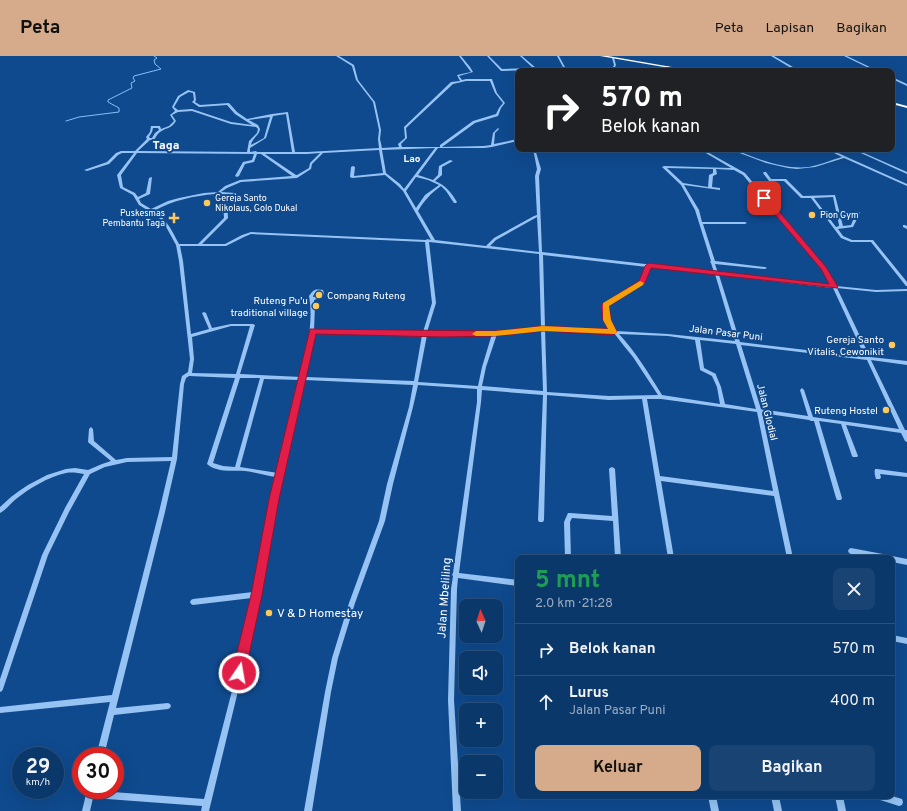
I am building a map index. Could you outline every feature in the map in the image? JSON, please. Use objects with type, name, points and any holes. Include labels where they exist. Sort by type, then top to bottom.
[{"type":"highway","points":[[602,56],[677,68]]},
{"type":"highway","points":[[895,104],[907,107]]},
{"type":"street","points":[[337,56],[353,66],[357,80],[373,100],[380,130],[378,137],[381,149],[382,164],[386,174],[404,190],[434,241]]},
{"type":"street","points":[[460,56],[464,63],[469,65],[472,72],[459,76],[460,79]]},
{"type":"street","points":[[488,56],[501,70],[515,70]]},
{"type":"street","points":[[521,56],[534,68]]},
{"type":"street","points":[[558,56],[565,68]]},
{"type":"street","points":[[772,56],[792,68]]},
{"type":"street","points":[[845,56],[871,68]]},
{"type":"street","points":[[612,57],[615,65],[614,68]]},
{"type":"street","points":[[401,148],[399,143],[406,138],[405,128],[450,85],[460,79],[491,80],[496,93],[504,104],[496,116],[476,121],[439,147],[404,190]]},
{"type":"street","points":[[895,79],[907,85]]},
{"type":"street","points":[[177,111],[173,107],[179,97],[188,91],[194,93],[195,100],[193,102],[200,106],[228,104],[236,113],[257,126],[259,129],[258,133],[250,141],[248,152]]},
{"type":"street","points":[[148,139],[152,139],[160,130],[168,128],[174,124],[175,120],[171,114],[177,111],[192,110],[231,123],[257,126]]},
{"type":"street","points":[[247,120],[288,113],[294,153]]},
{"type":"street","points":[[250,147],[264,139],[272,115]]},
{"type":"street","points":[[160,130],[159,127],[152,127],[147,138],[148,139],[135,153],[121,172],[119,178],[122,188],[134,194],[142,206],[158,215],[165,222],[178,245],[192,359],[190,374]]},
{"type":"street","points":[[492,146],[494,133],[498,129]]},
{"type":"street","points":[[86,170],[108,162],[118,153],[322,153],[401,148],[492,146],[515,141]]},
{"type":"street","points":[[237,176],[244,163],[253,161],[256,152]]},
{"type":"street","points":[[262,152],[296,177]]},
{"type":"street","points":[[535,152],[539,169],[537,176],[545,394],[541,520]]},
{"type":"street","points":[[705,152],[732,169],[744,174],[824,269],[905,432],[907,440]]},
{"type":"street","points":[[738,152],[764,161],[800,168],[807,168],[844,157]]},
{"type":"street","points":[[833,152],[907,185]]},
{"type":"street","points":[[859,152],[907,173]]},
{"type":"street","points":[[219,192],[240,181],[259,181],[273,177],[296,177],[310,168],[311,164],[322,153]]},
{"type":"street","points":[[433,181],[440,174],[440,167],[451,161]]},
{"type":"street","points":[[353,167],[352,177],[386,174]]},
{"type":"street","name":"Jalan Glodial","points":[[714,169],[664,167],[682,184],[697,210],[759,412],[789,555]]},
{"type":"street","points":[[710,188],[711,175],[715,174],[714,169],[732,169]]},
{"type":"street","points":[[764,173],[770,180],[785,180],[803,197],[834,196],[841,226]]},
{"type":"street","points":[[416,176],[441,185],[448,190],[455,202]]},
{"type":"street","points":[[137,199],[148,194],[151,178]]},
{"type":"street","points":[[682,184],[719,189]]},
{"type":"street","points":[[416,211],[429,192],[441,185]]},
{"type":"street","points":[[151,211],[158,206],[188,197],[219,192],[236,194],[225,201],[226,218],[199,245]]},
{"type":"street","points":[[812,197],[842,237],[847,240],[872,241],[907,285]]},
{"type":"street","points":[[835,228],[841,226],[852,226],[858,214]]},
{"type":"street","points":[[487,247],[495,239],[539,216]]},
{"type":"street","points":[[701,223],[745,224]]},
{"type":"street","points":[[178,245],[226,245],[251,233],[427,240],[834,287],[876,291],[907,290]]},
{"type":"street","points":[[308,811],[335,658],[352,603],[382,521],[416,383],[425,334],[434,301],[427,240]]},
{"type":"street","points":[[712,262],[765,268]]},
{"type":"street","points":[[649,266],[643,282],[605,305],[607,320],[613,332],[629,348],[661,398]]},
{"type":"street","points":[[204,811],[236,686],[256,595],[274,499],[303,378],[312,331],[312,299]]},
{"type":"street","points":[[204,313],[211,330]]},
{"type":"street","points":[[188,336],[235,325],[253,325],[210,464],[217,467],[237,468],[280,476]]},
{"type":"street","name":"Jalan Pasar Puni","points":[[312,331],[425,334],[495,333],[543,328],[696,338],[907,362]]},
{"type":"street","name":"Jalan Mbeliling","points":[[457,811],[451,700],[455,575],[479,402],[479,388],[486,357],[495,333]]},
{"type":"street","points":[[696,338],[702,369],[714,375],[719,387],[723,406]]},
{"type":"street","points":[[102,747],[174,459],[182,384],[184,377],[190,374],[416,383],[609,398],[644,396],[905,432]]},
{"type":"street","points":[[237,468],[262,378]]},
{"type":"street","points":[[802,390],[814,419],[839,498]]},
{"type":"street","points":[[644,396],[670,555]]},
{"type":"street","points":[[843,423],[855,456]]},
{"type":"street","points":[[91,429],[92,442],[115,462]]},
{"type":"street","points":[[0,512],[13,498],[45,480],[66,472],[88,472],[97,467],[115,462],[142,459],[174,459]]},
{"type":"street","points":[[612,469],[618,555]]},
{"type":"street","points":[[878,477],[877,471],[907,475]]},
{"type":"street","points":[[0,689],[45,555],[88,472]]},
{"type":"street","points":[[657,478],[776,494]]},
{"type":"street","points":[[568,555],[567,522],[570,515],[615,519]]},
{"type":"street","points":[[851,551],[872,555]]},
{"type":"street","points":[[895,560],[907,562]]},
{"type":"street","points":[[455,575],[515,583]]},
{"type":"street","points":[[193,602],[256,595]]},
{"type":"street","points":[[895,639],[907,641]]},
{"type":"street","points":[[0,710],[114,698]]},
{"type":"street","points":[[111,712],[168,706]]},
{"type":"street","points":[[124,795],[206,803]]},
{"type":"street","points":[[86,811],[89,799]]},
{"type":"street","points":[[713,799],[715,811]]},
{"type":"street","points":[[776,799],[778,811]]},
{"type":"street","points":[[840,799],[842,811]]},
{"type":"street","points":[[890,799],[900,802]]},
{"type":"waterway","points":[[66,121],[79,117],[119,112],[119,108],[108,102],[108,100],[132,88],[131,83],[135,81],[133,78],[134,76],[161,69],[155,64],[154,60],[157,58],[154,56]]},
{"type":"slow traffic","points":[[476,334],[543,328],[613,332],[607,320],[605,305],[640,283]]},
{"type":"place","name":"Gereja Santo Nikolaus, Golo Dukal","points":[[207,203]]},
{"type":"place","name":"Pion Gym","points":[[812,215]]},
{"type":"place","name":"Puskesmas Pembantu Taga","points":[[174,218]]},
{"type":"place","name":"Compang Ruteng","points":[[319,295]]},
{"type":"place","name":"Ruteng Pu'u traditional village","points":[[316,306]]},
{"type":"place","name":"Gereja Santo Vitalis, Cewonikit","points":[[892,345]]},
{"type":"place","name":"Ruteng Hostel","points":[[886,410]]},
{"type":"place","name":"V & D Homestay","points":[[269,613]]},
{"type":"district","name":"Taga","points":[[166,145]]},
{"type":"district","name":"Lao","points":[[412,158]]},
{"type":"route","points":[[239,673],[256,595],[274,499],[303,378],[312,331],[443,334],[495,333],[543,328],[613,332],[607,320],[605,305],[643,282],[649,266],[834,287],[824,269],[764,198]]}]
